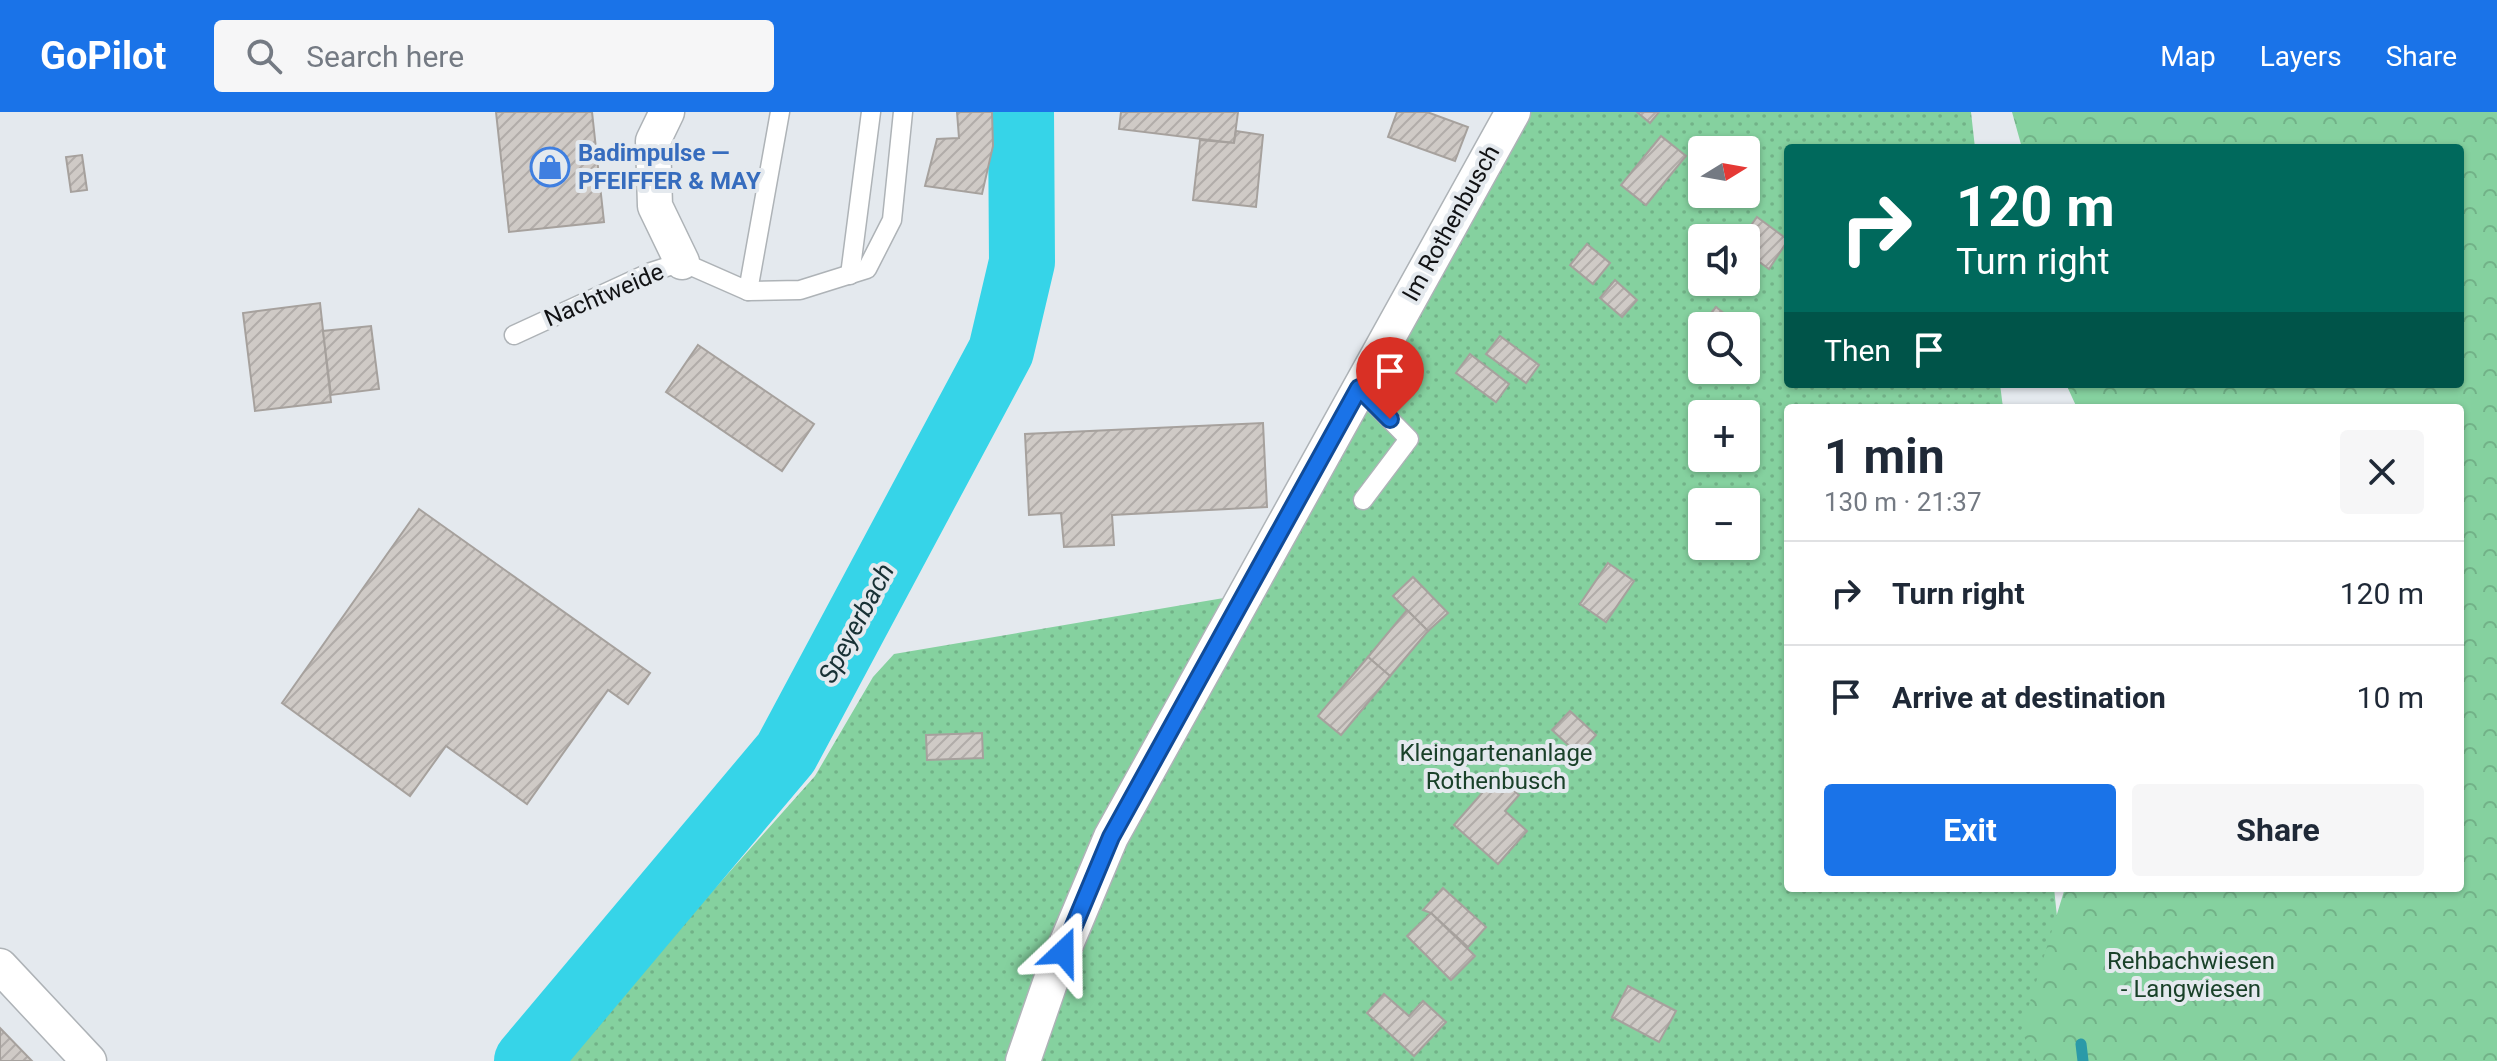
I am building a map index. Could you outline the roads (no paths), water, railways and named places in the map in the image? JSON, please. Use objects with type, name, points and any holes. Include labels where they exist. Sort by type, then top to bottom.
[{"type":"street","name":"Nachtweide","points":[[667,112],[653,141],[655,206],[682,262]]},
{"type":"street","name":"Im Rothenbusch","points":[[1023,1061],[1051,980],[1111,837],[1513,112]]},
{"type":"street","points":[[0,966],[89,1061]]},
{"type":"lane","points":[[748,291],[780,112]]},
{"type":"lane","points":[[850,275],[871,112]]},
{"type":"lane","points":[[682,262],[748,291],[800,290],[867,269],[892,220],[903,112]]},
{"type":"lane","name":"Nachtweide","points":[[514,335],[651,272],[682,262]]},
{"type":"lane","points":[[1359,388],[1409,439],[1363,500]]},
{"type":"waterway","name":"Speyerbach","points":[[527,1061],[786,753],[1001,351],[1022,262],[1021,112]]},
{"type":"waterway","points":[[2081,1044],[2083,1061]]},
{"type":"place","name":"Badimpulse — PFEIFFER & MAY","points":[[550,167]]},
{"type":"park label","name":"Kleingartenanlage Rothenbusch","points":[[1496,767]]},
{"type":"park label","name":"Rehbachwiesen - Langwiesen","points":[[2191,975]]}]
